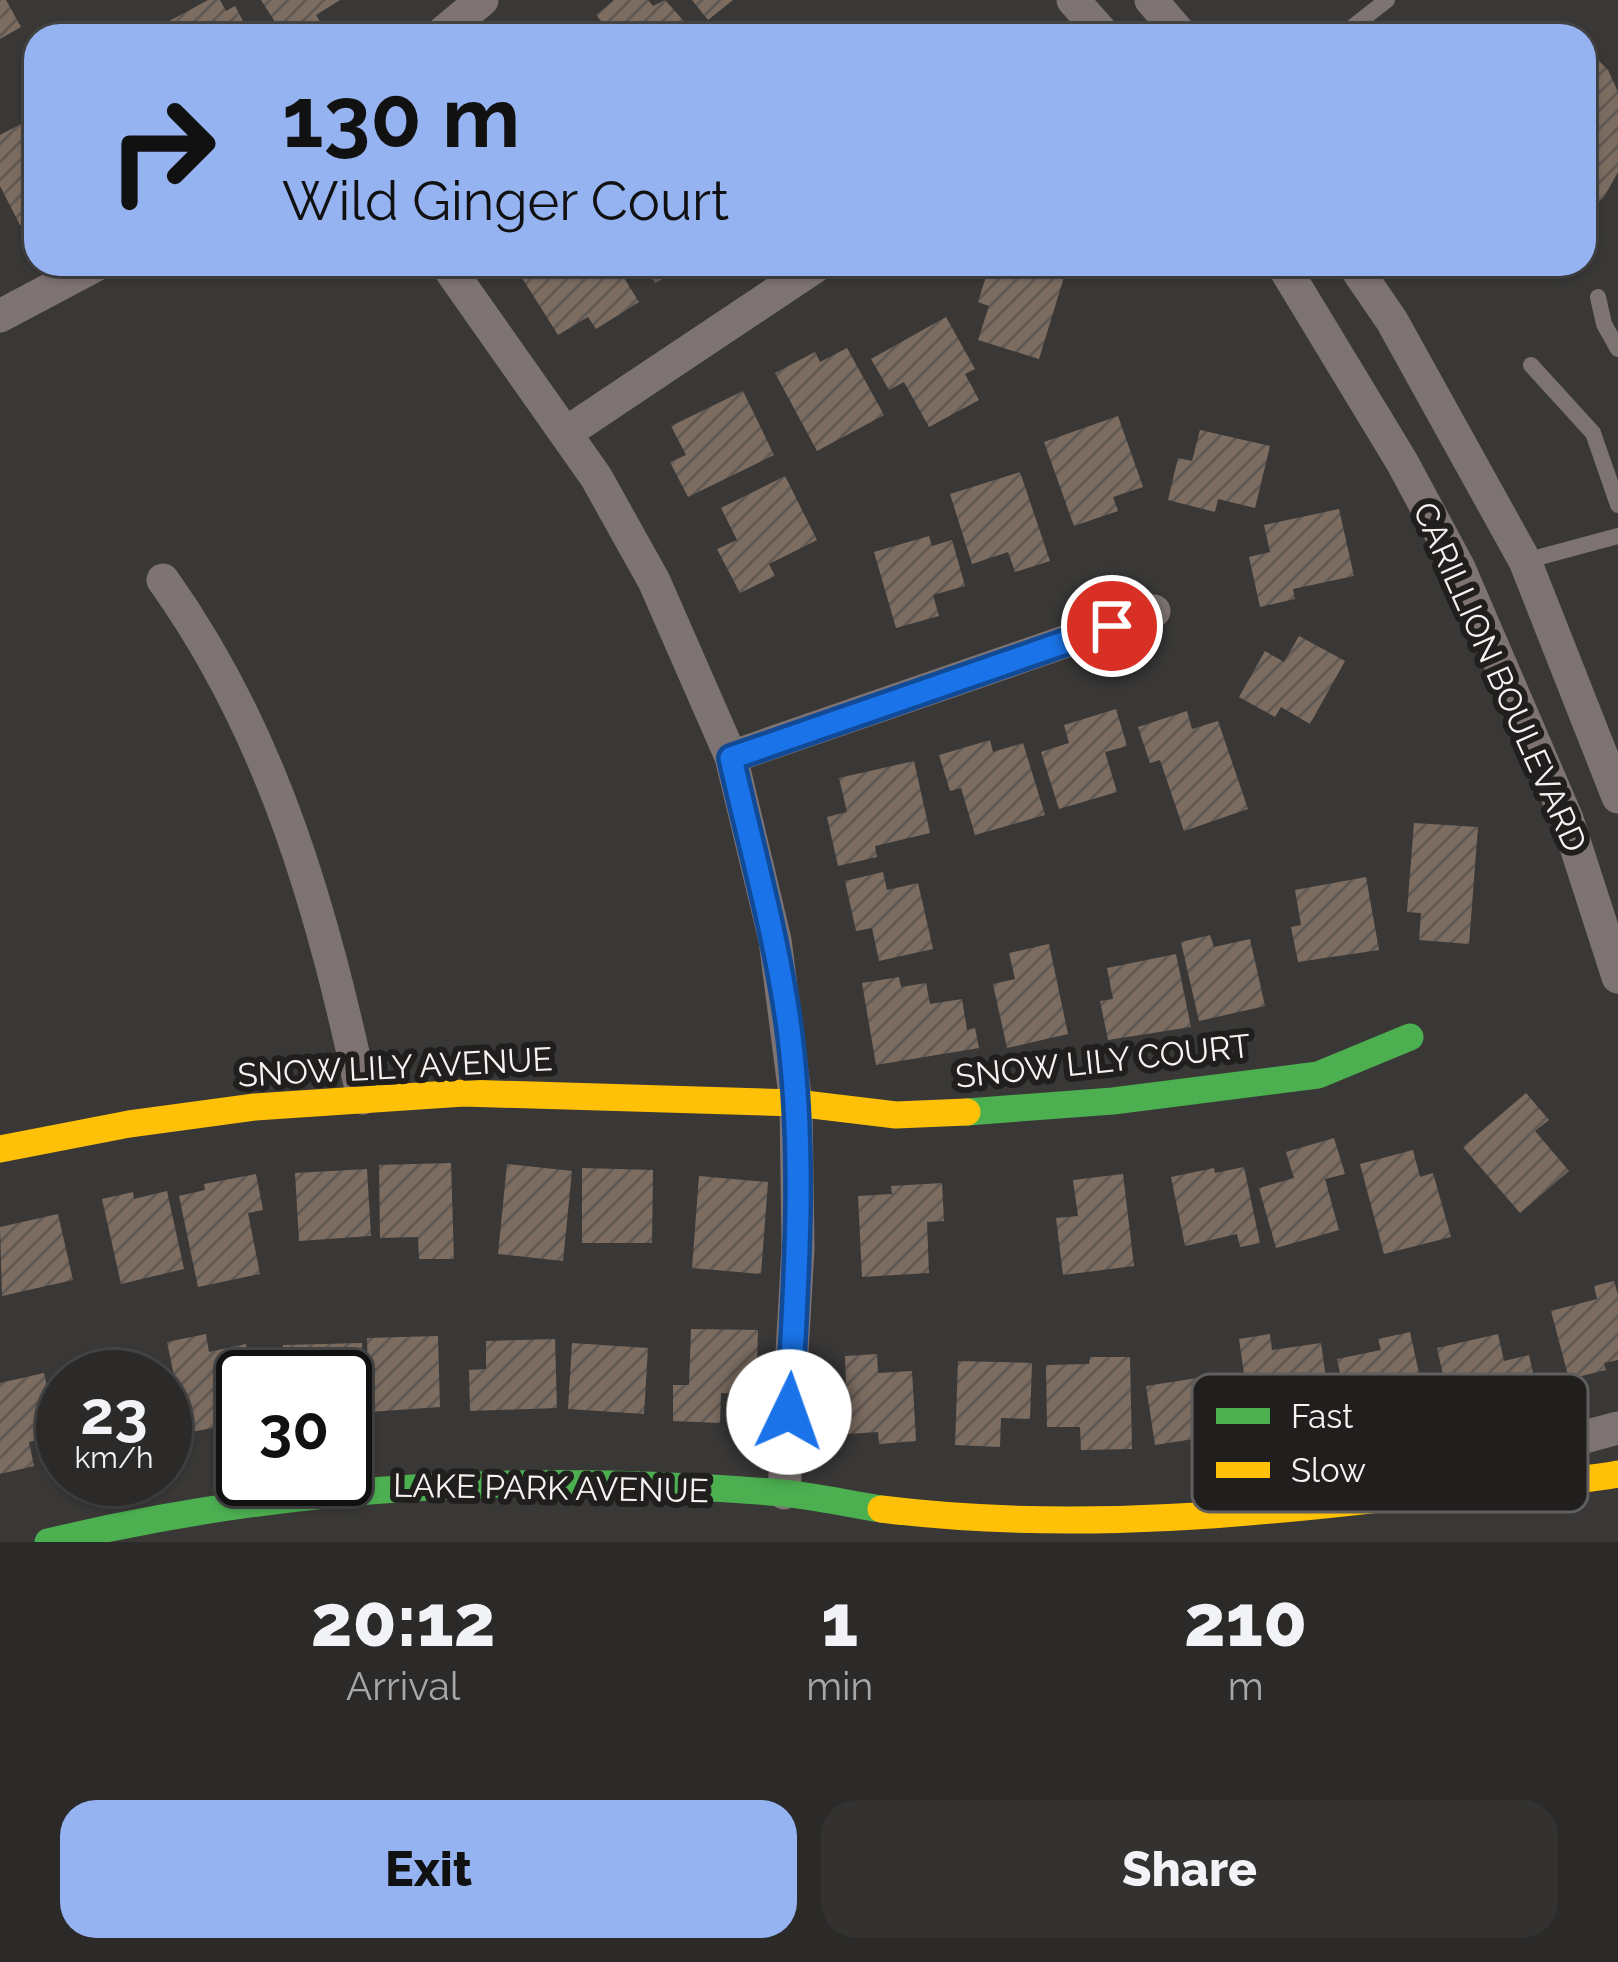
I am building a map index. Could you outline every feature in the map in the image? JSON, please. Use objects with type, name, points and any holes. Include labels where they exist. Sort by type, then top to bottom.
[{"type":"street","points":[[453,24],[482,0]]},
{"type":"street","points":[[1073,0],[1095,24]]},
{"type":"street","points":[[1151,0],[1172,24]]},
{"type":"street","points":[[0,316],[75,276]]},
{"type":"street","points":[[455,276],[566,433],[654,581],[731,758],[775,940],[796,1103],[798,1248],[784,1493]]},
{"type":"street","points":[[566,433],[801,276]]},
{"type":"street","name":"CARILLION BOULEVARD","points":[[1289,276],[1402,462],[1459,568],[1567,819],[1618,977]]},
{"type":"street","name":"CARILLION BOULEVARD","points":[[1361,276],[1525,561],[1618,797]]},
{"type":"street","points":[[163,580],[214,658],[275,787],[331,951],[363,1098]]},
{"type":"street","points":[[731,758],[1154,611]]},
{"type":"street","name":"SNOW LILY COURT","points":[[796,1103],[896,1115],[1113,1101],[1318,1075],[1410,1037]]},
{"type":"street","name":"SNOW LILY AVENUE","points":[[0,1149],[150,1121],[363,1098],[548,1093],[796,1103]]},
{"type":"street","name":"LAKE PARK AVENUE","points":[[1588,1436],[1618,1428]]},
{"type":"street","name":"LAKE PARK AVENUE","points":[[1588,1481],[1618,1474]]},
{"type":"street","name":"LAKE PARK AVENUE","points":[[48,1542],[180,1511],[363,1486],[548,1481],[784,1493],[869,1508],[1047,1521],[1138,1522],[1284,1512]]},
{"type":"lane","points":[[1356,24],[1387,0]]},
{"type":"lane","points":[[1598,297],[1604,323],[1618,349]]},
{"type":"lane","points":[[1532,364],[1593,433],[1618,505]]},
{"type":"lane","points":[[1525,561],[1618,536]]},
{"type":"building","points":[[0,0],[6,0],[21,27],[0,39]]},
{"type":"building","points":[[208,0],[220,0],[226,11],[235,6],[245,24],[164,24]]},
{"type":"building","points":[[261,0],[340,0],[316,15],[322,24],[276,24]]},
{"type":"building","points":[[614,0],[648,0],[653,6],[665,0],[686,24],[604,24],[596,15]]},
{"type":"building","points":[[692,0],[733,0],[708,20]]},
{"type":"building","points":[[1596,58],[1618,92],[1618,172],[1596,205]]},
{"type":"building","points":[[24,122],[24,223],[20,225],[0,186],[0,135]]},
{"type":"building","points":[[521,276],[623,276],[639,302],[596,329],[588,317],[558,335]]},
{"type":"building","points":[[986,276],[1064,277],[1039,359],[978,340],[989,306],[978,302]]},
{"type":"building","points":[[946,317],[975,369],[965,374],[979,400],[929,427],[904,382],[889,390],[871,359]]},
{"type":"building","points":[[847,348],[884,415],[817,451],[775,373],[815,352],[820,362]]},
{"type":"building","points":[[743,391],[774,455],[688,497],[670,462],[686,455],[671,426]]},
{"type":"building","points":[[1118,416],[1143,487],[1113,497],[1118,511],[1074,526],[1044,442]]},
{"type":"building","points":[[1200,430],[1270,446],[1255,508],[1218,499],[1215,512],[1168,500],[1178,458],[1192,461]]},
{"type":"building","points":[[1020,472],[1050,561],[1015,572],[1008,552],[972,564],[950,494]]},
{"type":"building","points":[[785,476],[817,540],[769,564],[775,576],[740,593],[717,549],[737,540],[721,508]]},
{"type":"building","points":[[1339,509],[1354,576],[1293,589],[1295,599],[1260,607],[1249,557],[1270,552],[1264,525]]},
{"type":"building","points":[[929,536],[932,546],[952,540],[965,586],[933,595],[939,616],[896,628],[874,552]]},
{"type":"building","points":[[1299,636],[1345,661],[1310,724],[1281,707],[1275,717],[1239,697],[1265,651],[1284,662]]},
{"type":"building","points":[[1116,709],[1127,746],[1105,752],[1117,792],[1059,809],[1041,752],[1069,743],[1064,725]]},
{"type":"building","points":[[1187,711],[1192,729],[1218,721],[1248,809],[1184,831],[1160,760],[1150,763],[1138,727]]},
{"type":"building","points":[[990,740],[993,752],[1023,743],[1045,815],[975,835],[961,788],[950,791],[939,755]]},
{"type":"building","points":[[914,761],[930,833],[875,846],[877,857],[838,866],[827,817],[847,812],[839,778]]},
{"type":"building","points":[[1414,823],[1478,827],[1469,944],[1419,940],[1421,913],[1407,912]]},
{"type":"building","points":[[883,872],[887,890],[918,883],[933,949],[879,961],[872,928],[856,931],[845,881]]},
{"type":"building","points":[[1366,877],[1379,950],[1298,962],[1291,927],[1301,925],[1295,890]]},
{"type":"building","points":[[1210,935],[1214,947],[1250,939],[1265,1006],[1199,1021],[1181,942]]},
{"type":"building","points":[[1049,944],[1068,1034],[1007,1048],[993,984],[1015,979],[1009,953]]},
{"type":"building","points":[[1176,954],[1191,1027],[1108,1040],[1100,1001],[1113,999],[1107,968]]},
{"type":"building","points":[[899,977],[901,987],[926,983],[930,1004],[962,999],[967,1030],[975,1028],[979,1048],[876,1065],[862,983]]},
{"type":"building","points":[[1526,1093],[1549,1120],[1535,1131],[1569,1171],[1520,1213],[1463,1147]]},
{"type":"building","points":[[1334,1138],[1345,1174],[1325,1179],[1339,1230],[1276,1248],[1259,1188],[1294,1178],[1286,1152]]},
{"type":"building","points":[[1413,1150],[1420,1177],[1433,1173],[1451,1237],[1384,1254],[1360,1164]]},
{"type":"building","points":[[451,1163],[454,1259],[419,1259],[418,1237],[380,1238],[379,1165]]},
{"type":"building","points":[[507,1164],[572,1171],[563,1261],[498,1254]]},
{"type":"building","points":[[1244,1167],[1260,1243],[1240,1247],[1237,1234],[1185,1246],[1171,1177]]},
{"type":"building","points":[[582,1168],[653,1170],[652,1243],[582,1243]]},
{"type":"building","points":[[367,1169],[371,1236],[299,1241],[295,1173]]},
{"type":"building","points":[[256,1174],[263,1210],[248,1213],[260,1274],[198,1287],[179,1196],[205,1190],[204,1184]]},
{"type":"building","points":[[1123,1174],[1134,1266],[1063,1275],[1056,1218],[1078,1216],[1073,1180]]},
{"type":"building","points":[[699,1176],[768,1182],[761,1274],[692,1268]]},
{"type":"building","points":[[942,1183],[944,1221],[927,1222],[929,1273],[862,1277],[858,1196],[892,1194],[891,1186]]},
{"type":"building","points":[[167,1191],[184,1269],[121,1284],[102,1199],[133,1192],[134,1199]]},
{"type":"building","points":[[58,1214],[73,1280],[2,1296],[0,1227]]},
{"type":"building","points":[[1614,1281],[1618,1360],[1604,1363],[1606,1370],[1568,1374],[1551,1311],[1597,1299],[1594,1286]]},
{"type":"building","points":[[691,1329],[758,1330],[756,1394],[721,1393],[720,1423],[673,1421],[673,1385],[689,1385]]},
{"type":"building","points":[[1410,1332],[1419,1374],[1340,1374],[1337,1359],[1381,1350],[1378,1339]]},
{"type":"building","points":[[206,1334],[209,1352],[216,1350],[216,1427],[192,1432],[192,1350],[169,1350],[167,1342]]},
{"type":"building","points":[[1270,1334],[1272,1350],[1321,1343],[1325,1374],[1244,1374],[1239,1339]]},
{"type":"building","points":[[1498,1334],[1504,1361],[1529,1355],[1533,1374],[1443,1374],[1437,1348]]},
{"type":"building","points":[[438,1336],[440,1407],[372,1412],[372,1350],[367,1350],[367,1338]]},
{"type":"building","points":[[555,1339],[557,1408],[470,1411],[469,1370],[486,1369],[486,1341]]},
{"type":"building","points":[[362,1343],[362,1350],[283,1350],[283,1345]]},
{"type":"building","points":[[572,1343],[648,1348],[644,1414],[568,1409]]},
{"type":"building","points":[[877,1354],[878,1373],[912,1371],[916,1441],[879,1444],[878,1432],[848,1434],[845,1356]]},
{"type":"building","points":[[1090,1357],[1130,1357],[1132,1449],[1081,1450],[1080,1427],[1047,1427],[1046,1365],[1089,1364]]},
{"type":"building","points":[[958,1361],[1032,1363],[1030,1419],[1001,1418],[1000,1447],[955,1445]]},
{"type":"building","points":[[36,1375],[36,1441],[29,1442],[34,1466],[0,1474],[0,1383]]},
{"type":"building","points":[[1192,1379],[1192,1439],[1155,1445],[1146,1386]]},
{"type":"traffic: fast","points":[[967,1112],[1113,1101],[1318,1075],[1410,1037]]},
{"type":"traffic: fast","points":[[48,1542],[139,1522],[321,1495],[505,1484],[689,1487],[794,1494],[881,1509]]},
{"type":"traffic: slow","points":[[0,1149],[129,1124],[255,1107],[464,1093],[796,1103],[896,1115],[967,1112]]},
{"type":"traffic: slow","points":[[1588,1478],[1618,1474]]},
{"type":"traffic: slow","points":[[881,1509],[1025,1520],[1250,1512]]},
{"type":"route","points":[[789,1412],[798,1248],[790,1034],[775,940],[731,758],[1112,626]]}]
